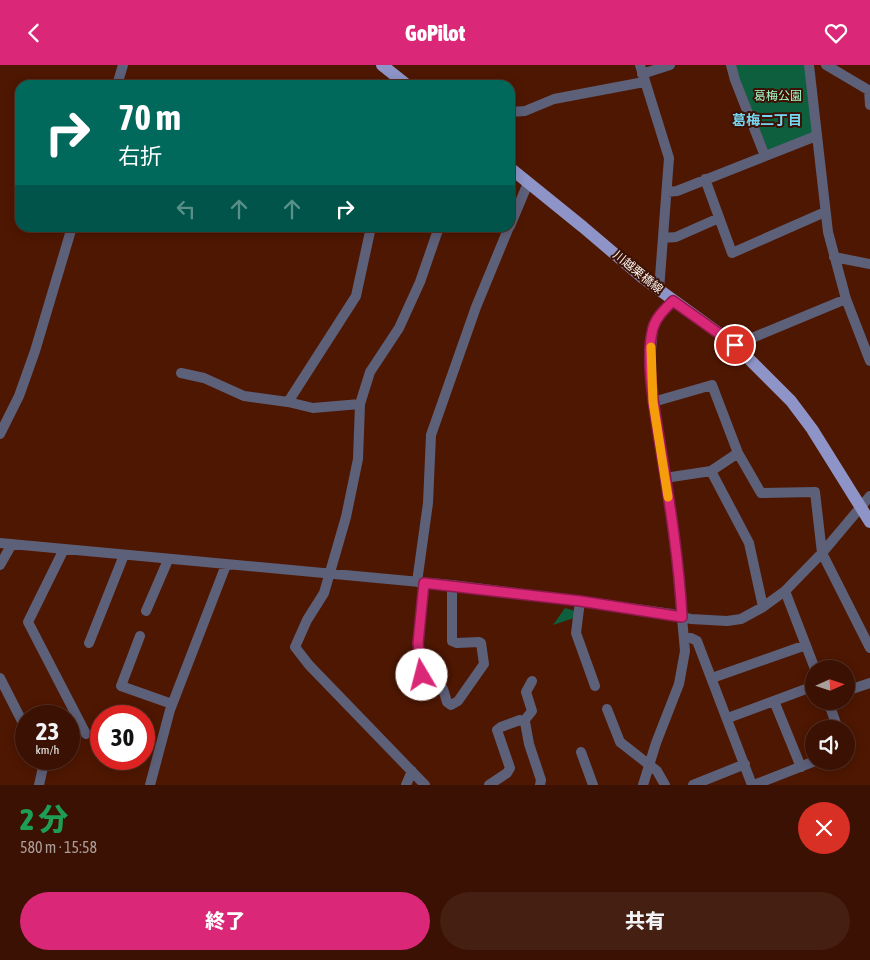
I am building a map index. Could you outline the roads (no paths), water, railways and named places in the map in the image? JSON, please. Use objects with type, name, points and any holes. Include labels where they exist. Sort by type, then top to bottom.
[{"type":"main road","points":[[382,65],[401,80]]},
{"type":"main road","name":"川越栗橋線","points":[[515,172],[673,301],[735,345],[791,401],[812,429],[870,521]]},
{"type":"street","points":[[118,80],[123,65]]},
{"type":"street","points":[[515,112],[525,111],[554,99],[604,89],[642,73],[670,65]]},
{"type":"street","points":[[731,65],[734,81],[765,156]]},
{"type":"street","points":[[809,65],[828,231],[846,299],[870,361]]},
{"type":"street","points":[[826,65],[869,90],[870,105]]},
{"type":"street","points":[[642,73],[668,153],[669,165],[659,290]]},
{"type":"street","points":[[667,191],[677,191],[816,136]]},
{"type":"street","points":[[705,179],[732,253],[825,212]]},
{"type":"street","points":[[515,215],[528,183]]},
{"type":"street","points":[[663,237],[676,237],[719,218]]},
{"type":"street","points":[[0,435],[19,396],[35,351],[71,232]]},
{"type":"street","points":[[288,402],[356,296],[370,232]]},
{"type":"street","points":[[424,785],[309,665],[295,647],[307,620],[324,593],[328,573],[346,517],[358,459],[360,404],[370,372],[399,328],[416,291],[437,232]]},
{"type":"street","points":[[452,585],[452,641],[457,643],[479,642],[484,664],[458,701],[452,705],[447,702],[443,689],[425,677],[421,671],[418,637],[420,582],[428,503],[431,435],[476,307],[508,232]]},
{"type":"street","points":[[834,257],[870,264]]},
{"type":"street","points":[[735,345],[846,299]]},
{"type":"street","points":[[643,785],[679,684],[684,661],[684,639],[675,540],[653,402],[651,350],[653,328],[661,313],[673,301]]},
{"type":"street","points":[[181,373],[204,378],[244,396],[288,402],[313,408],[360,404]]},
{"type":"street","points":[[653,402],[712,385],[738,453],[761,493],[814,492],[822,553],[870,648]]},
{"type":"street","points":[[665,478],[711,471],[738,453]]},
{"type":"street","points":[[711,471],[749,543],[763,607]]},
{"type":"street","points":[[0,543],[452,585],[580,601],[682,617],[727,621],[741,619],[763,607],[785,591],[822,553],[870,496]]},
{"type":"street","points":[[0,565],[12,544]]},
{"type":"street","points":[[64,549],[28,622],[86,735]]},
{"type":"street","points":[[89,643],[124,555]]},
{"type":"street","points":[[146,611],[168,560]]},
{"type":"street","points":[[150,785],[172,704],[226,565]]},
{"type":"street","points":[[785,591],[812,660]]},
{"type":"street","points":[[580,601],[576,633],[594,686]]},
{"type":"street","points":[[140,636],[121,686],[172,704]]},
{"type":"street","points":[[684,639],[691,638],[697,641],[753,785],[805,765]]},
{"type":"street","points":[[712,678],[806,645]]},
{"type":"street","points":[[0,679],[15,708]]},
{"type":"street","points":[[524,721],[532,711],[526,692],[532,681]]},
{"type":"street","points":[[855,688],[870,683]]},
{"type":"street","points":[[728,718],[805,689]]},
{"type":"street","points":[[774,701],[801,767]]},
{"type":"street","points":[[607,709],[620,741],[660,774],[665,785]]},
{"type":"street","points":[[489,785],[510,769],[498,732],[499,728],[520,720],[524,721]]},
{"type":"street","points":[[524,721],[532,754],[542,780],[540,785]]},
{"type":"street","points":[[581,752],[593,785]]},
{"type":"street","points":[[692,785],[745,764]]},
{"type":"street","points":[[38,785],[42,770]]},
{"type":"street","points":[[406,785],[412,771]]},
{"type":"district","name":"葛梅二丁目","points":[[767,120]]},
{"type":"park label","name":"葛梅公園","points":[[778,96]]}]
